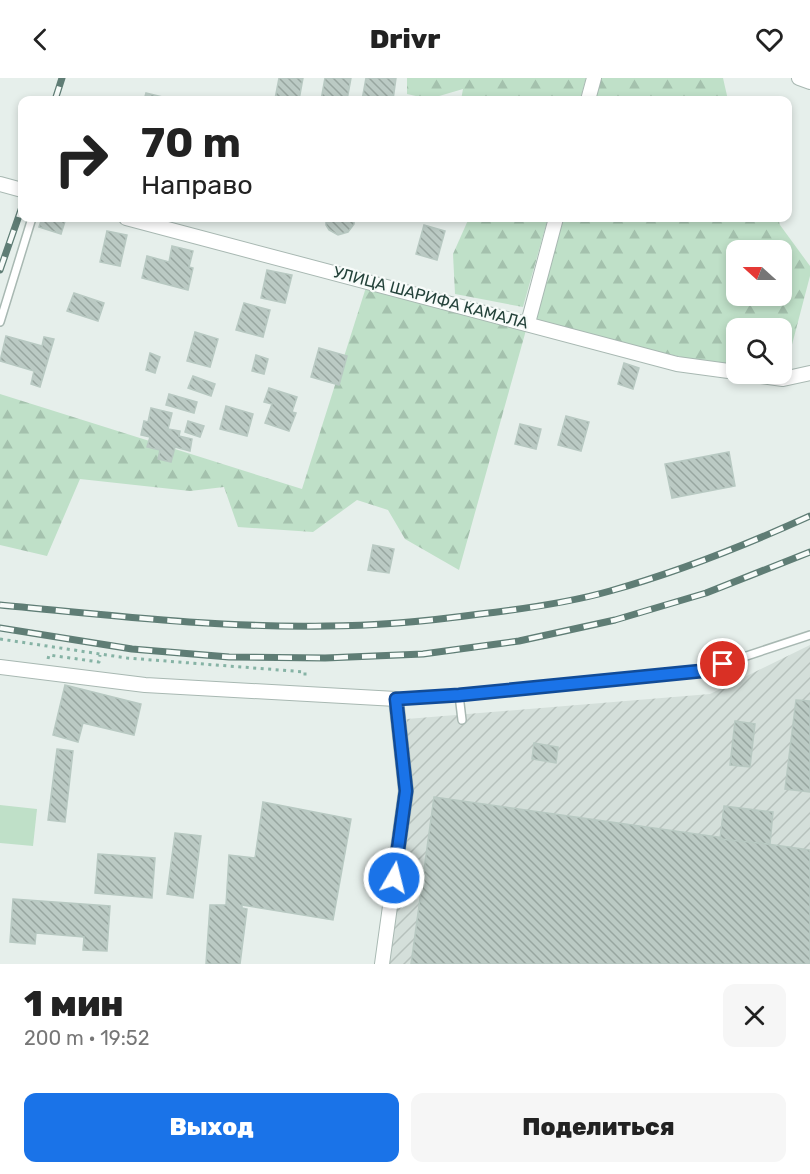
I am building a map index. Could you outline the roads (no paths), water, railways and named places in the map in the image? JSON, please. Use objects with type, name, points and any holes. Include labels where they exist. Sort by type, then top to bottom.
[{"type":"street","points":[[589,96],[594,78]]},
{"type":"street","points":[[799,78],[810,82]]},
{"type":"street","points":[[0,184],[18,189]]},
{"type":"street","name":"УЛИЦА ШАРИФА КАМАЛА","points":[[141,222],[528,322],[677,364],[726,371]]},
{"type":"street","points":[[528,322],[555,222]]},
{"type":"street","points":[[792,377],[810,373]]},
{"type":"street","points":[[0,667],[145,685],[396,699],[406,791],[382,964]]},
{"type":"lane","points":[[0,322],[31,222]]},
{"type":"lane","points":[[396,699],[701,671],[810,635]]},
{"type":"lane","points":[[459,695],[462,720]]},
{"type":"railway","points":[[56,96],[62,78]]},
{"type":"railway","points":[[0,270],[18,218]]},
{"type":"railway","points":[[0,605],[244,625],[345,626],[442,619],[545,605],[610,591],[712,557],[810,516]]},
{"type":"railway","points":[[0,628],[132,649],[229,657],[325,658],[423,654],[519,641],[615,620],[706,593],[810,552]]}]
